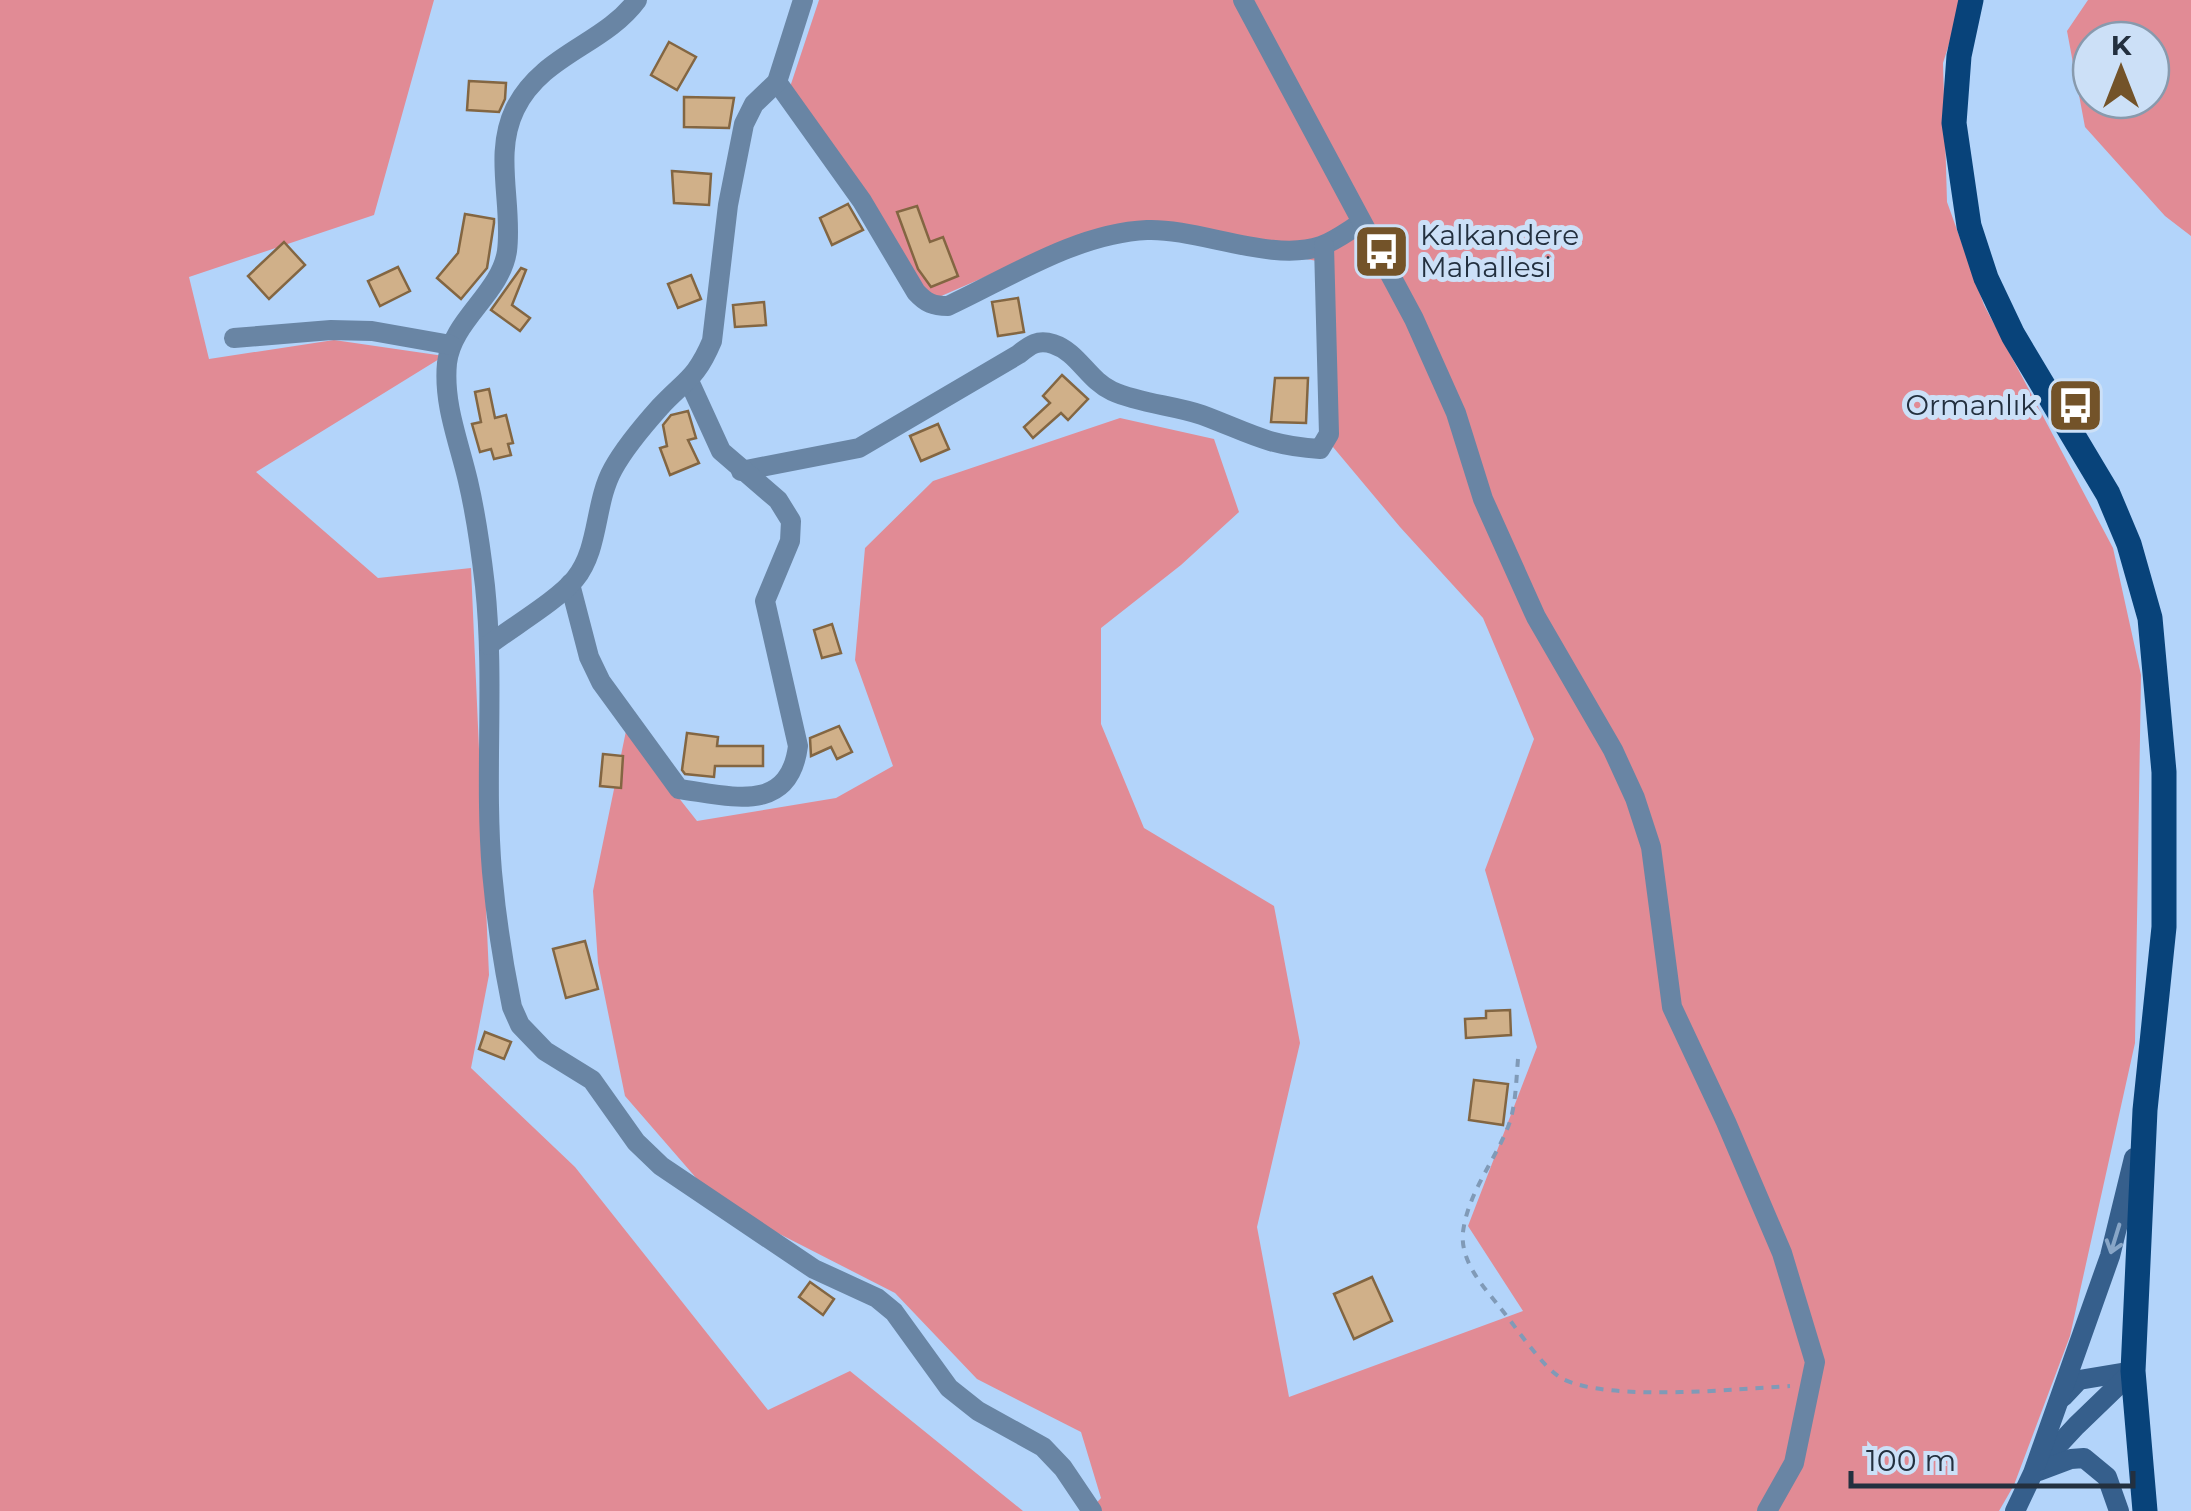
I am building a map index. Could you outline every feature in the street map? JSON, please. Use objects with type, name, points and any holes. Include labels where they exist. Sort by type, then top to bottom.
[{"type":"main road","points":[[1972,0],[1959,56],[1954,122],[1969,226],[1986,278],[2013,334],[2108,494],[2129,544],[2150,618],[2164,772],[2164,927],[2145,1110],[2133,1371],[2145,1511]]},
{"type":"main road","points":[[2015,1511],[2033,1473],[2110,1256],[2145,1110]]},
{"type":"main road","points":[[2055,1405],[2079,1380],[2133,1371]]},
{"type":"main road","points":[[2033,1473],[2133,1371]]},
{"type":"main road","points":[[2033,1473],[2084,1458],[2107,1477],[2118,1511]]},
{"type":"street","points":[[637,0],[624,17],[550,65],[517,105],[506,128],[504,154],[506,255],[500,272],[451,345],[447,386],[469,482],[485,584],[492,872],[512,1007],[520,1024],[544,1052],[592,1080],[636,1142],[661,1166],[814,1269],[876,1298],[894,1312],[949,1388],[978,1410],[1042,1447],[1064,1468],[1092,1511]]},
{"type":"street","points":[[489,645],[570,584],[590,551],[612,471],[663,404],[689,382],[704,362],[712,342],[728,205],[744,124],[754,104],[778,82],[803,0]]},
{"type":"street","points":[[1243,0],[1414,318],[1456,414],[1483,498],[1536,616],[1614,750],[1651,847],[1672,1007],[1782,1253],[1815,1362],[1794,1463],[1767,1511]]},
{"type":"street","points":[[778,82],[862,201],[926,303],[948,306],[1072,248],[1130,232],[1151,230],[1272,249],[1324,246],[1361,224]]},
{"type":"street","points":[[742,471],[858,448],[1033,343],[1048,342],[1066,350],[1092,379],[1111,391],[1202,415],[1275,445],[1320,449],[1329,434],[1324,246]]},
{"type":"street","points":[[234,338],[359,330],[451,345]]},
{"type":"street","points":[[570,584],[589,657],[601,682],[679,790],[742,797],[768,794],[784,786],[795,767],[798,746],[765,601],[790,541],[791,522],[778,500],[721,451],[689,382]]},
{"type":"path","points":[[1518,1059],[1507,1128],[1468,1208],[1463,1252],[1488,1292],[1544,1362],[1560,1378],[1596,1390],[1683,1391],[1810,1384]]},
{"type":"shaded area","points":[[0,0],[434,0],[374,215],[189,277],[209,359],[334,340],[444,356],[256,472],[378,578],[471,568],[489,975],[471,1068],[575,1167],[768,1410],[850,1371],[1023,1511],[0,1511]]},
{"type":"shaded area","points":[[819,0],[1963,0],[1943,63],[1947,202],[1984,305],[2113,548],[2141,675],[2135,1043],[2070,1336],[2014,1485],[1999,1511],[1089,1511],[1101,1498],[1081,1432],[977,1379],[895,1293],[717,1202],[625,1096],[598,963],[593,891],[626,731],[697,821],[836,798],[893,766],[855,660],[865,548],[933,481],[1120,418],[1214,439],[1239,512],[1181,565],[1101,628],[1101,724],[1144,828],[1274,906],[1300,1043],[1257,1227],[1289,1397],[1523,1311],[1468,1226],[1537,1047],[1485,870],[1534,739],[1483,618],[1333,447],[1322,262],[1197,238],[1088,232],[923,304],[787,96]]},
{"type":"shaded area","points":[[2088,0],[2191,0],[2191,236],[2165,216],[2085,127],[2084,120],[2171,120],[2171,20],[2074,20]]},
{"type":"building","points":[[669,42],[696,57],[677,90],[651,75]]},
{"type":"building","points":[[469,81],[506,83],[499,112],[467,110]]},
{"type":"building","points":[[684,97],[734,98],[729,128],[684,127]]},
{"type":"building","points":[[672,171],[711,174],[709,205],[674,203]]},
{"type":"building","points":[[848,204],[863,230],[832,245],[820,218]]},
{"type":"building","points":[[917,206],[930,242],[943,237],[958,276],[931,287],[918,269],[897,212]]},
{"type":"building","points":[[465,214],[494,219],[494,223],[487,268],[461,299],[437,278],[458,253]]},
{"type":"building","points":[[284,242],[305,265],[269,299],[248,276]]},
{"type":"building","points":[[398,267],[410,291],[380,306],[368,281]]},
{"type":"building","points":[[521,268],[526,270],[512,305],[530,318],[520,331],[491,310]]},
{"type":"building","points":[[691,275],[701,299],[678,308],[668,284]]},
{"type":"building","points":[[1018,298],[1024,332],[998,336],[992,302]]},
{"type":"building","points":[[764,302],[766,325],[735,327],[733,305]]},
{"type":"building","points":[[1062,375],[1088,399],[1068,420],[1061,413],[1033,438],[1024,427],[1050,403],[1043,396]]},
{"type":"building","points":[[1275,378],[1308,378],[1306,423],[1271,422]]},
{"type":"building","points":[[489,389],[495,418],[506,415],[513,443],[508,444],[511,455],[494,459],[491,449],[480,452],[472,424],[481,422],[475,392]]},
{"type":"building","points":[[688,411],[696,438],[688,440],[699,463],[670,475],[660,448],[667,446],[663,425],[671,415]]},
{"type":"building","points":[[938,424],[949,449],[921,461],[910,436]]},
{"type":"building","points":[[832,624],[841,653],[822,658],[814,630]]},
{"type":"building","points":[[839,726],[852,752],[837,759],[831,747],[811,756],[810,738]]},
{"type":"building","points":[[687,733],[718,737],[717,746],[763,746],[763,766],[715,766],[714,777],[685,774],[682,770]]},
{"type":"building","points":[[603,754],[623,756],[621,788],[600,786]]},
{"type":"building","points":[[585,941],[598,989],[566,998],[553,949]]},
{"type":"building","points":[[1510,1010],[1511,1035],[1466,1038],[1465,1019],[1486,1018],[1486,1011]]},
{"type":"building","points":[[485,1032],[511,1042],[504,1059],[479,1049]]},
{"type":"building","points":[[1474,1080],[1508,1084],[1503,1125],[1469,1120]]},
{"type":"building","points":[[1372,1277],[1392,1321],[1354,1339],[1334,1294]]},
{"type":"building","points":[[810,1282],[834,1299],[823,1315],[799,1297]]},
{"type":"place","name":"Kalkandere Mahallesi","points":[[1381,251]]},
{"type":"place","name":"Ormanlık","points":[[2076,405]]}]
